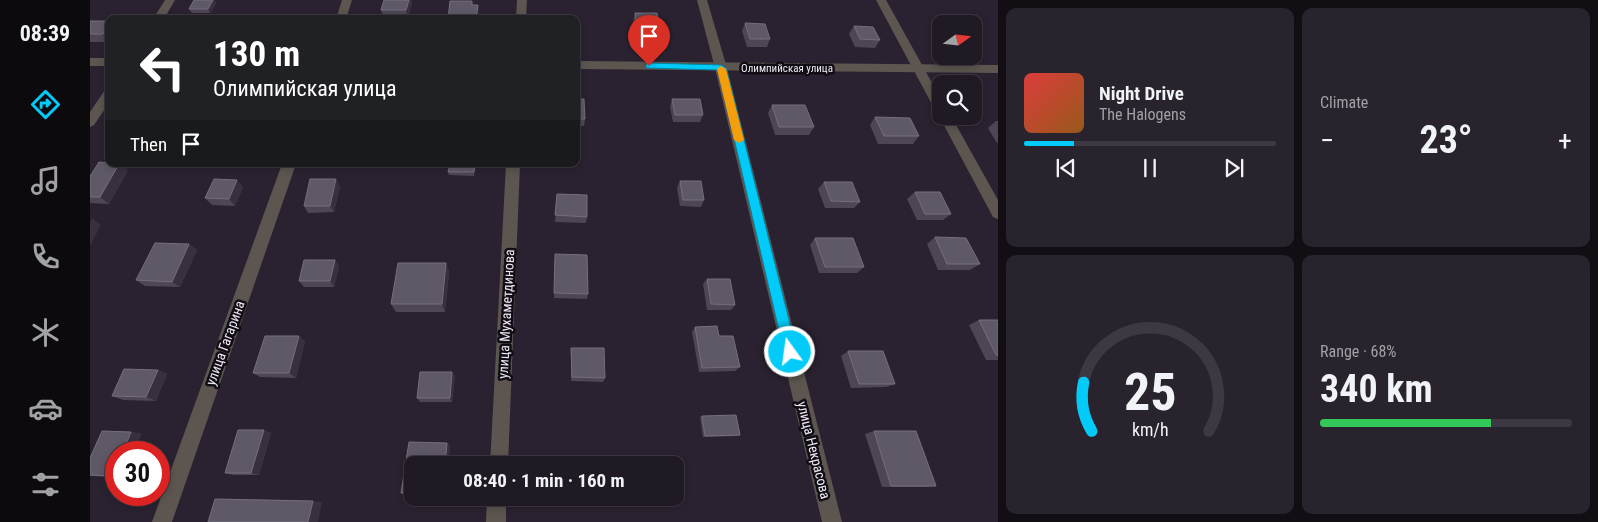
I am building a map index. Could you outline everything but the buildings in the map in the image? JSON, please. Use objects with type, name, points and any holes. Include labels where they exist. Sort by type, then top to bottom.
[{"type":"street","points":[[161,15],[170,0]]},
{"type":"street","points":[[342,15],[347,0]]},
{"type":"street","points":[[521,15],[522,0]]},
{"type":"street","name":"улица Некрасова","points":[[702,0],[721,68],[832,522]]},
{"type":"street","points":[[881,0],[932,94]]},
{"type":"street","points":[[90,62],[105,62]]},
{"type":"street","name":"Олимпийская улица","points":[[580,65],[721,68],[998,69]]},
{"type":"street","points":[[90,122],[105,99]]},
{"type":"street","points":[[950,125],[998,213]]},
{"type":"street","name":"улица Гагарина","points":[[162,522],[288,167]]},
{"type":"street","name":"улица Мухаметдинова","points":[[499,456],[513,167]]},
{"type":"street","points":[[496,522],[497,506]]},
{"type":"slow traffic","points":[[721,69],[739,140]]},
{"type":"route","points":[[649,66],[721,68],[790,352]]}]
